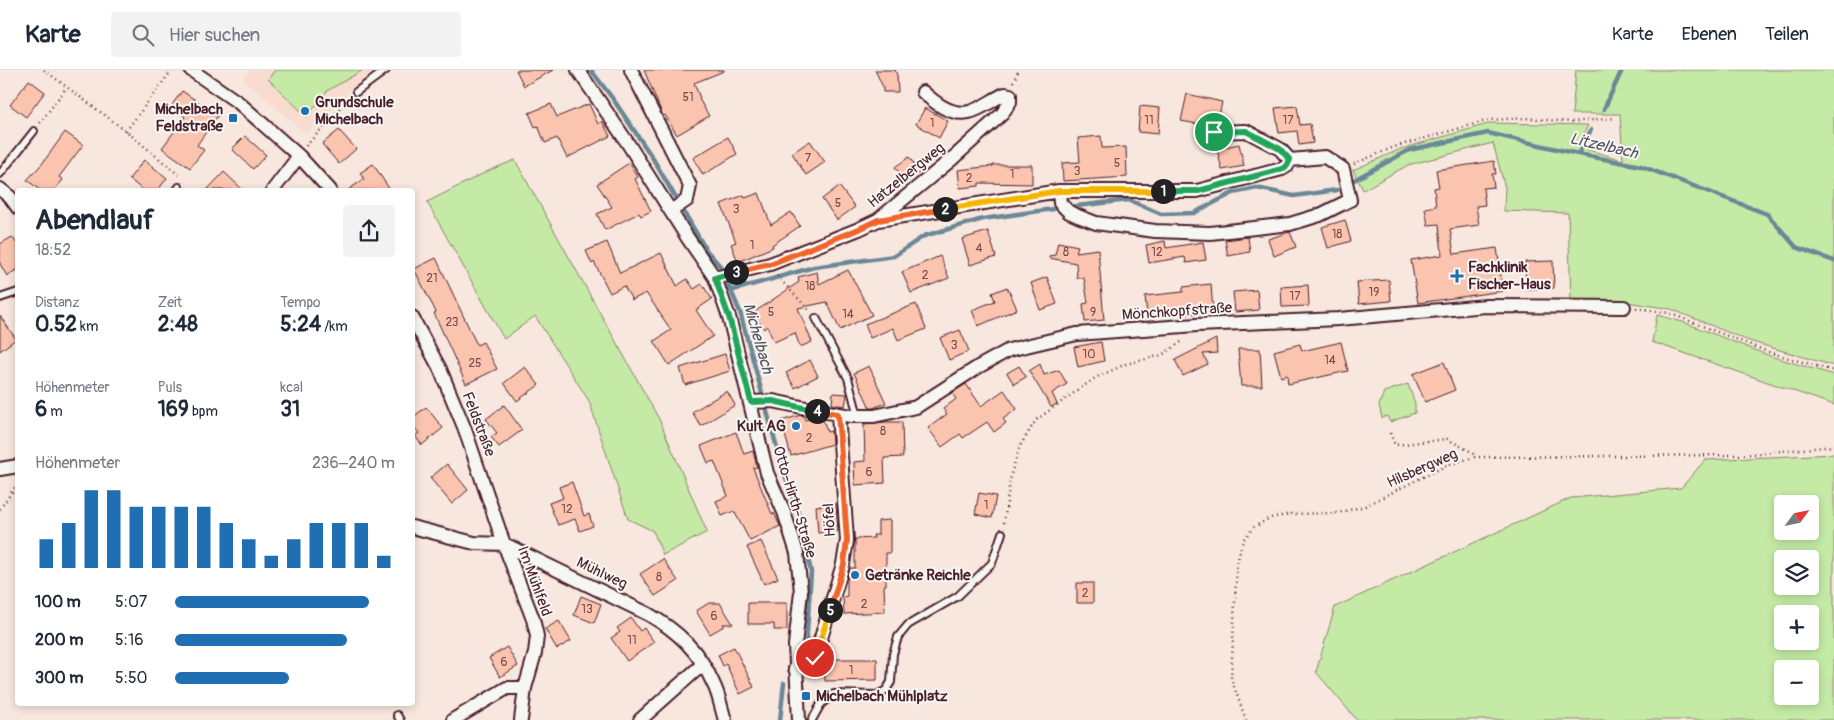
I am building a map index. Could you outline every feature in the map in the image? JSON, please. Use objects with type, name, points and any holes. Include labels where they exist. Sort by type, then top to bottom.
[{"type":"street","points":[[191,70],[238,103],[299,156],[328,188]]},
{"type":"street","name":"Otto-Hirth-Straße","points":[[578,70],[721,276],[729,317],[755,402],[767,473],[784,512],[797,553],[801,592],[795,669],[799,720]]},
{"type":"street","points":[[631,70],[690,186],[687,200],[673,209]]},
{"type":"street","name":"Hatzelbergweg","points":[[721,276],[770,264],[878,220],[952,159],[1002,114],[1010,102],[1010,95],[1005,94],[969,112],[961,112],[944,108],[923,92]]},
{"type":"street","points":[[1214,132],[1246,131],[1280,149],[1290,160]]},
{"type":"street","points":[[275,188],[299,156]]},
{"type":"street","points":[[1063,202],[1078,216],[1096,223],[1155,230],[1210,233],[1290,224],[1320,215],[1350,200],[1344,169],[1335,162],[1325,157],[1290,160]]},
{"type":"street","points":[[878,220],[1198,191],[1282,169],[1287,166],[1290,160]]},
{"type":"street","points":[[0,189],[15,204]]},
{"type":"street","name":"Mönchkopfstraße","points":[[755,402],[773,401],[838,414],[874,416],[916,406],[1009,350],[1077,334],[1197,325],[1339,319],[1486,306],[1624,307]]},
{"type":"street","name":"Feldstraße","points":[[415,323],[440,369],[464,427],[504,544]]},
{"type":"street","name":"Höfel","points":[[795,669],[806,665],[815,658],[844,564],[847,540],[838,414]]},
{"type":"street","points":[[0,468],[15,466]]},
{"type":"street","name":"Mühlweg","points":[[415,528],[474,543],[504,544],[668,625],[688,644],[703,664],[714,684],[725,720]]},
{"type":"street","name":"Im Mühlfeld","points":[[504,544],[533,619],[537,636],[536,653],[525,688],[521,720]]},
{"type":"street","points":[[640,720],[703,664]]},
{"type":"street","points":[[453,720],[508,688],[525,688]]},
{"type":"lane","points":[[356,92],[386,70]]},
{"type":"lane","points":[[0,174],[34,131]]},
{"type":"lane","points":[[0,298],[15,293]]},
{"type":"lane","points":[[816,318],[848,378],[858,416]]},
{"type":"lane","points":[[812,720],[821,704],[834,694],[877,695],[886,690],[891,682],[893,654],[898,637],[908,625],[958,596],[992,563],[1002,533]]},
{"type":"path","points":[[44,70],[126,132],[180,176],[178,188]]},
{"type":"path","points":[[126,132],[172,70]]},
{"type":"path","points":[[34,131],[66,88]]},
{"type":"path","points":[[316,135],[356,92]]},
{"type":"path","points":[[1344,169],[1394,147],[1489,120],[1525,118],[1571,122],[1616,118]]},
{"type":"path","points":[[776,274],[784,285],[802,302]]},
{"type":"path","points":[[1624,307],[1669,312],[1771,353],[1834,371]]},
{"type":"path","points":[[1002,533],[1011,474],[1020,446],[1036,420],[1094,378],[1126,364],[1162,355],[1196,332],[1197,325]]},
{"type":"path","points":[[1390,433],[1395,445],[1447,439],[1472,452],[1475,457]]},
{"type":"path","name":"Hilsbergweg","points":[[1246,720],[1231,678],[1237,563],[1243,540],[1254,527],[1270,518],[1291,514],[1338,513],[1365,506],[1447,465],[1475,457],[1741,455],[1834,446]]},
{"type":"path","points":[[0,509],[15,487]]},
{"type":"shaded area","name":"Grundschule Michelbach","points":[[250,70],[378,70],[356,87],[306,134],[243,79]]},
{"type":"green space","points":[[275,70],[363,70],[327,91],[307,117],[268,79]]},
{"type":"green space","points":[[1576,70],[1834,70],[1834,366],[1749,341],[1671,309],[1627,302],[1571,300],[1568,213],[1504,211],[1505,188],[1493,143],[1408,165],[1363,190],[1353,170],[1401,149],[1491,123],[1588,125],[1578,147],[1623,160],[1620,114],[1572,114]]},
{"type":"green space","points":[[515,160],[659,419],[707,532],[663,555],[653,531],[628,519],[589,401],[535,316],[504,339],[427,202],[490,170]]},
{"type":"green space","points":[[1657,315],[1683,322],[1770,356],[1834,375],[1834,405],[1652,342]]},
{"type":"green space","points":[[1408,384],[1415,403],[1415,413],[1390,422],[1387,416],[1382,418],[1379,405],[1384,392]]},
{"type":"green space","points":[[1834,454],[1834,720],[1357,720],[1316,672],[1335,607],[1571,498],[1681,488],[1705,460]]},
{"type":"building","points":[[516,70],[553,70],[524,86]]},
{"type":"building","points":[[644,70],[724,71],[694,83],[699,99],[709,116],[677,135],[665,115],[663,116]]},
{"type":"building","points":[[875,70],[895,70],[898,92],[883,92],[883,87]]},
{"type":"building","points":[[29,80],[45,92],[26,117],[10,105]]},
{"type":"building","points":[[182,91],[218,115],[197,145],[204,150],[190,168],[162,148],[185,117],[172,105]]},
{"type":"building","points":[[1187,94],[1222,102],[1219,116],[1206,114],[1203,125],[1181,121]]},
{"type":"building","points":[[551,104],[557,117],[589,104],[598,124],[602,121],[610,136],[567,158],[557,138],[545,143],[538,126],[535,127],[529,113]]},
{"type":"building","points":[[1140,106],[1160,108],[1158,134],[1138,132]]},
{"type":"building","points":[[1297,106],[1300,125],[1310,124],[1313,143],[1299,145],[1297,131],[1279,133],[1275,108]]},
{"type":"building","points":[[925,108],[948,121],[939,138],[916,124]]},
{"type":"building","points":[[339,130],[356,149],[339,164],[322,144]]},
{"type":"building","points":[[65,132],[83,145],[59,177],[63,180],[56,188],[37,188],[27,180],[42,164]]},
{"type":"building","points":[[245,136],[266,155],[253,169],[232,149]]},
{"type":"building","points":[[1101,136],[1102,148],[1126,147],[1127,177],[1063,181],[1062,163],[1080,162],[1078,138]]},
{"type":"building","points":[[728,137],[737,154],[703,175],[693,158]]},
{"type":"building","points":[[810,141],[825,162],[806,175],[792,153]]},
{"type":"building","points":[[1239,144],[1244,166],[1222,170],[1217,149]]},
{"type":"building","points":[[909,157],[920,172],[906,182],[895,167]]},
{"type":"building","points":[[144,160],[167,178],[160,188],[140,188],[129,179]]},
{"type":"building","points":[[1494,161],[1496,174],[1492,174],[1494,187],[1483,188],[1485,205],[1476,206],[1479,225],[1450,229],[1454,254],[1497,248],[1503,291],[1418,303],[1411,260],[1442,255],[1439,224],[1428,225],[1425,208],[1436,206],[1434,188],[1439,187],[1436,170]]},
{"type":"building","points":[[629,163],[638,177],[635,179],[651,211],[641,216],[639,213],[605,230],[597,214],[612,207],[597,184]]},
{"type":"building","points":[[373,164],[389,188],[351,188],[364,179],[360,173]]},
{"type":"building","points":[[993,165],[1032,165],[1032,184],[979,183],[979,186],[960,188],[958,170]]},
{"type":"building","points":[[224,172],[241,188],[209,188]]},
{"type":"building","points":[[839,186],[855,207],[837,220],[822,199]]},
{"type":"building","points":[[759,193],[771,225],[791,212],[800,226],[772,245],[773,247],[738,262],[731,244],[736,242],[721,204],[744,195],[745,198]]},
{"type":"building","points":[[1345,220],[1351,241],[1328,248],[1322,227]]},
{"type":"building","points":[[988,231],[996,257],[970,265],[962,239]]},
{"type":"building","points":[[1290,232],[1296,247],[1274,256],[1268,239]]},
{"type":"building","points":[[12,237],[15,241],[15,271],[7,276],[0,264],[0,244]]},
{"type":"building","points":[[1248,237],[1250,252],[1228,256],[1225,240]]},
{"type":"building","points":[[1165,241],[1166,248],[1203,242],[1206,260],[1186,263],[1185,257],[1149,263],[1146,245]]},
{"type":"building","points":[[607,242],[620,273],[661,253],[677,286],[687,279],[694,289],[702,284],[712,299],[696,310],[713,336],[669,365],[654,341],[671,330],[646,293],[632,300],[624,286],[610,293],[594,262],[592,264],[586,251]]},
{"type":"building","points":[[1058,242],[1078,246],[1076,252],[1098,249],[1104,320],[1085,322],[1083,304],[1088,303],[1084,278],[1077,278],[1076,263],[1049,258],[1049,256],[1055,255]]},
{"type":"building","points":[[940,256],[949,278],[911,293],[902,272]]},
{"type":"building","points":[[436,258],[477,345],[483,342],[497,369],[466,384],[434,313],[436,312],[415,268]]},
{"type":"building","points":[[1553,261],[1554,288],[1526,289],[1525,262]]},
{"type":"building","points":[[848,270],[872,315],[840,330],[827,302],[798,308],[812,342],[800,347],[795,333],[774,342],[767,326],[764,329],[753,313],[799,282],[798,277],[817,272],[819,284]]},
{"type":"building","points":[[1047,277],[1057,304],[1040,310],[1031,283]]},
{"type":"building","points":[[1389,280],[1391,301],[1359,304],[1357,282]]},
{"type":"building","points":[[1211,284],[1213,312],[1185,314],[1185,312],[1172,312],[1147,315],[1145,296],[1183,292],[1183,287]]},
{"type":"building","points":[[1308,285],[1309,306],[1282,307],[1281,287]]},
{"type":"building","points":[[1007,287],[1017,309],[978,326],[972,310],[995,301],[992,293]]},
{"type":"building","points":[[1257,290],[1259,310],[1235,312],[1233,292]]},
{"type":"building","points":[[916,304],[926,329],[898,340],[893,328],[870,338],[865,324]]},
{"type":"building","points":[[0,316],[15,340],[0,351]]},
{"type":"building","points":[[960,330],[969,351],[949,360],[940,338]]},
{"type":"building","points":[[1216,339],[1217,353],[1203,354],[1208,364],[1183,376],[1175,360]]},
{"type":"building","points":[[1101,342],[1104,361],[1078,367],[1074,347]]},
{"type":"building","points":[[1341,342],[1348,371],[1288,384],[1287,375],[1281,377],[1274,351],[1300,344],[1302,351]]},
{"type":"building","points":[[1238,349],[1260,349],[1262,386],[1241,386]]},
{"type":"building","points":[[725,354],[730,371],[685,385],[680,368]]},
{"type":"building","points":[[810,360],[818,376],[795,388],[786,373]]},
{"type":"building","points":[[1444,362],[1455,390],[1425,402],[1413,374]]},
{"type":"building","points":[[1040,364],[1044,375],[1059,370],[1067,384],[1052,393],[1057,404],[1051,407],[1029,371]]},
{"type":"building","points":[[869,366],[886,403],[873,408],[870,408],[854,373]]},
{"type":"building","points":[[1019,366],[1026,377],[1014,384],[1007,373]]},
{"type":"building","points":[[525,367],[539,385],[517,401],[504,383]]},
{"type":"building","points":[[966,384],[981,406],[1004,390],[1017,409],[1003,419],[1006,423],[994,432],[987,422],[963,438],[960,434],[942,447],[928,428],[947,414],[943,409],[956,399],[952,393]]},
{"type":"building","points":[[727,391],[735,405],[701,426],[692,412]]},
{"type":"building","points":[[833,393],[847,394],[845,406],[832,404]]},
{"type":"building","points":[[504,405],[522,430],[499,447],[491,437],[497,433],[486,419]]},
{"type":"building","points":[[426,407],[443,428],[422,445],[415,436],[419,433],[415,428],[415,416]]},
{"type":"building","points":[[801,415],[804,416],[805,420],[813,418],[823,419],[827,432],[831,431],[832,444],[791,456],[781,421]]},
{"type":"building","points":[[902,422],[903,457],[884,458],[885,483],[855,485],[854,462],[865,461],[864,424]]},
{"type":"building","points":[[736,432],[744,454],[753,451],[757,467],[753,468],[772,514],[774,513],[780,526],[750,541],[734,511],[722,516],[716,501],[728,496],[714,461],[708,463],[701,446]]},
{"type":"building","points":[[447,464],[468,490],[452,504],[430,478]]},
{"type":"building","points":[[572,482],[584,516],[589,514],[593,526],[580,531],[575,519],[558,525],[549,503],[563,498],[559,487]]},
{"type":"building","points":[[979,493],[996,496],[992,518],[975,514]]},
{"type":"building","points":[[836,504],[838,531],[818,533],[816,506]]},
{"type":"building","points":[[890,520],[890,553],[886,553],[886,585],[884,585],[885,612],[844,614],[843,597],[847,596],[847,580],[850,568],[855,568],[855,539],[874,538],[873,535],[878,535],[878,521]]},
{"type":"building","points":[[761,541],[778,578],[764,584],[747,547]]},
{"type":"building","points":[[663,559],[678,581],[655,596],[640,574]]},
{"type":"building","points":[[1077,583],[1093,583],[1093,603],[1077,603]]},
{"type":"building","points":[[581,596],[601,604],[594,623],[574,615]]},
{"type":"building","points":[[709,603],[720,603],[733,624],[723,624],[724,626],[710,634],[696,611]]},
{"type":"building","points":[[748,603],[787,603],[787,630],[774,630],[774,624],[748,624]]},
{"type":"building","points":[[631,618],[640,631],[644,628],[654,642],[627,661],[611,638],[620,632],[617,628]]},
{"type":"building","points":[[559,621],[571,641],[557,649],[545,629]]},
{"type":"building","points":[[507,647],[518,666],[500,677],[489,658]]},
{"type":"building","points":[[734,647],[754,687],[740,694],[726,664],[723,666],[718,655]]},
{"type":"building","points":[[824,659],[877,659],[877,680],[825,681]]},
{"type":"waterway","name":"Michelbach","points":[[591,70],[652,157],[706,250],[721,267],[740,312],[781,463],[799,516],[811,572],[806,647]]},
{"type":"waterway","points":[[1604,109],[1622,70]]},
{"type":"waterway","points":[[1578,154],[1591,130]]},
{"type":"waterway","name":"Litzelbach","points":[[1354,180],[1409,150],[1488,133],[1578,154],[1641,166],[1767,214],[1796,247],[1834,261]]},
{"type":"waterway","name":"Litzelbach","points":[[1068,207],[1129,200],[1161,214],[1194,213],[1233,193],[1257,188],[1294,196],[1337,190]]},
{"type":"waterway","points":[[730,291],[814,267],[894,256],[924,236],[983,219],[1060,208]]},
{"type":"waterway","name":"Michelbach","points":[[780,720],[784,683]]},
{"type":"place","name":"Grundschule Michelbach","points":[[305,111]]},
{"type":"place","name":"Michelbach Feldstraße","points":[[233,118]]},
{"type":"place","name":"Fachklinik Fischer-Haus","points":[[1457,276]]},
{"type":"place","name":"Kult AG","points":[[796,426]]},
{"type":"place","name":"Getränke Reichle","points":[[855,575]]},
{"type":"place","name":"Michelbach Mühlplatz","points":[[806,696]]},
{"type":"route","points":[[815,658],[844,564],[847,540],[838,414],[773,401],[751,402],[729,317],[715,278],[770,264],[878,220],[1059,191],[1198,191],[1282,169],[1287,166],[1290,160],[1285,153],[1271,143],[1246,131],[1214,132]]}]
